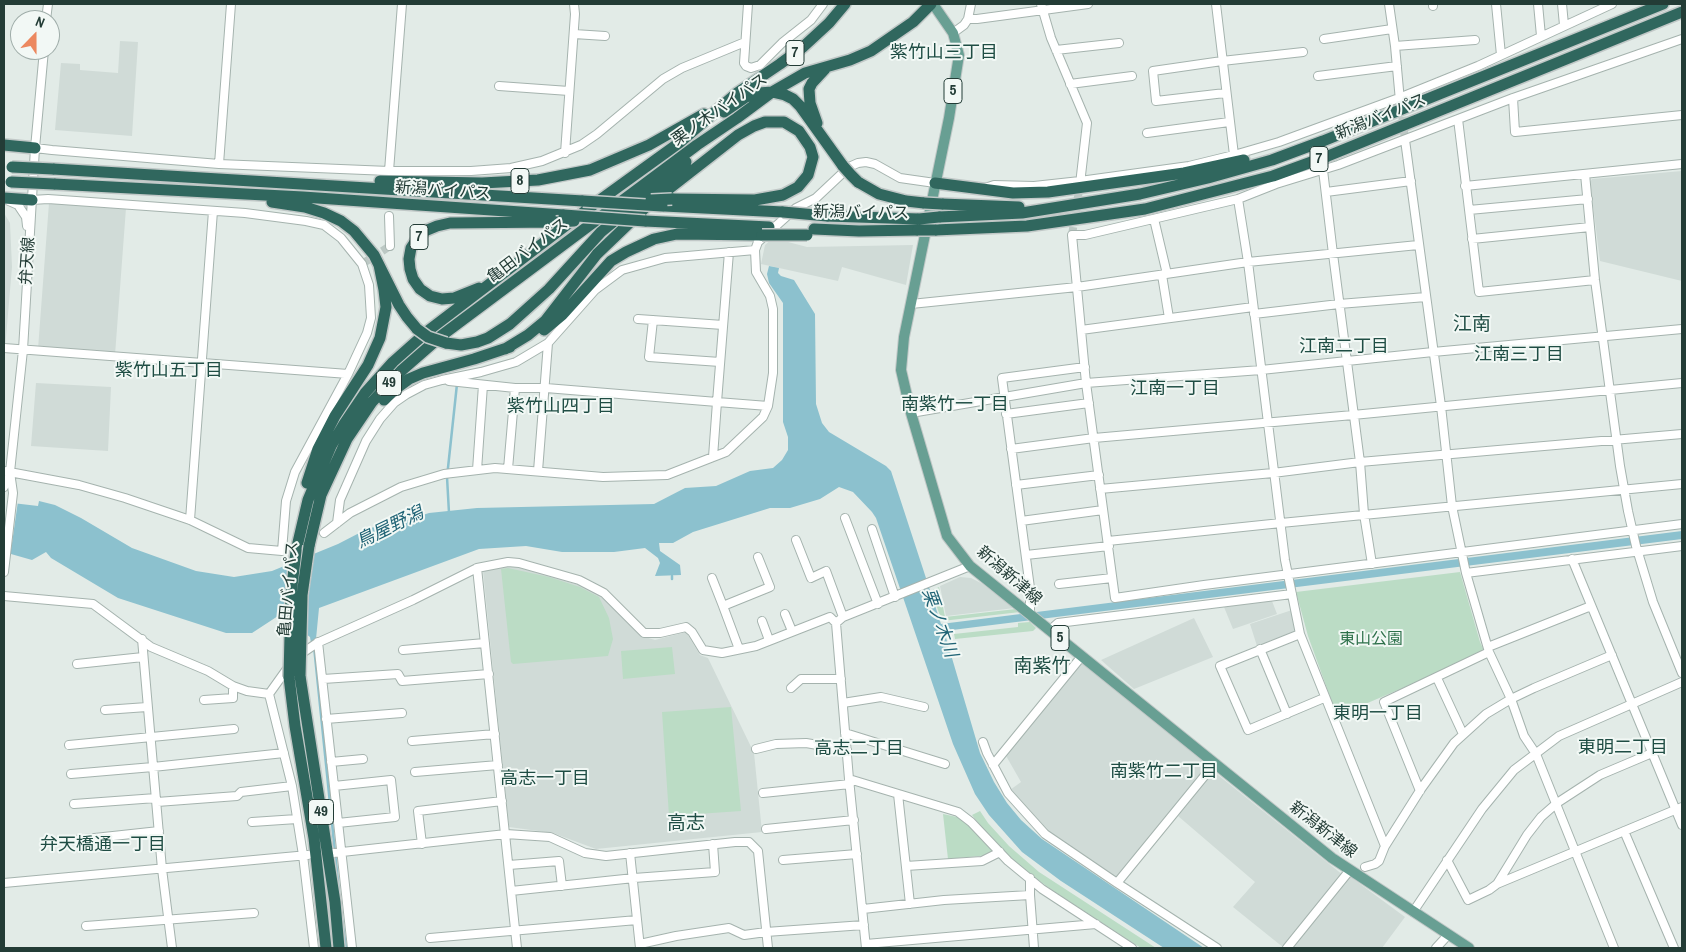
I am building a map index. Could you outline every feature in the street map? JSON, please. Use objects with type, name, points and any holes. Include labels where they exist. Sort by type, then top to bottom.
[{"type":"highway","name":"栗ノ木バイパス","points":[[586,204],[679,143],[737,93],[803,47],[846,4]]},
{"type":"highway","name":"栗ノ木バイパス","points":[[608,210],[772,92],[805,73],[826,68],[870,51],[888,41],[913,22],[932,4]]},
{"type":"highway","name":"新潟バイパス","points":[[8,166],[586,204],[644,221],[766,231],[859,231],[918,224],[939,217],[1022,213],[1140,194],[1272,160],[1663,4]]},
{"type":"highway","name":"新潟バイパス","points":[[608,210],[622,203],[667,203],[918,224],[935,230],[1027,226],[1145,209],[1273,176],[1328,156],[1682,12]]},
{"type":"highway","name":"7","points":[[826,68],[812,83],[809,96],[812,113],[823,137],[850,175],[868,189],[888,197],[924,203],[1050,208]]},
{"type":"highway","points":[[679,143],[746,98],[759,93],[772,92],[793,98],[823,137]]},
{"type":"highway","name":"8","points":[[283,183],[314,180],[482,183],[538,180],[590,170],[649,145],[737,93]]},
{"type":"highway","name":"8","points":[[224,193],[305,207],[341,221],[367,245],[407,318],[417,329],[428,337],[446,344],[461,345],[488,338],[510,324],[550,289],[600,232],[737,118]]},
{"type":"highway","points":[[505,349],[528,335],[545,321],[597,254],[647,206],[738,135],[765,122],[784,122],[799,131],[810,147],[813,157],[808,175],[798,187],[783,196],[755,200],[667,203],[608,210]]},
{"type":"highway","name":"7","points":[[935,183],[1013,193],[1048,192],[1184,173],[1323,141]]},
{"type":"highway","points":[[4,145],[35,148]]},
{"type":"highway","name":"新潟バイパス","points":[[7,182],[224,193],[560,219]]},
{"type":"highway","points":[[4,199],[32,200]]},
{"type":"highway","name":"亀田バイパス","points":[[339,948],[335,902],[295,676],[289,618],[297,546],[308,500],[320,469],[344,424],[365,393],[393,362],[429,330],[496,280],[586,204]]},
{"type":"highway","name":"7","points":[[496,280],[454,298],[442,299],[430,296],[413,279],[409,259],[411,248],[425,231],[450,223],[560,219],[608,210]]},
{"type":"highway","name":"亀田バイパス","points":[[326,948],[314,838],[295,726],[295,676],[302,595],[309,546],[321,496],[347,440],[364,414],[401,371],[441,336],[608,210]]},
{"type":"highway","points":[[364,414],[379,404],[394,390],[423,373],[474,360],[528,341],[562,315],[612,261],[654,239],[677,234],[766,231]]},
{"type":"highway","points":[[297,546],[301,500],[318,449],[368,365],[380,338],[386,307],[378,266]]},
{"type":"main road","name":"新潟新津線","points":[[932,4],[953,33],[959,55],[949,118],[904,337],[902,370],[911,413],[948,536],[970,566],[1332,858],[1465,947]]},
{"type":"street","points":[[219,164],[231,4]]},
{"type":"street","points":[[389,171],[402,4]]},
{"type":"street","points":[[565,152],[574,34],[574,4]]},
{"type":"street","points":[[748,4],[744,63],[751,68],[760,65],[782,43],[812,20],[823,4]]},
{"type":"street","points":[[953,33],[964,25],[968,18],[971,4]]},
{"type":"street","points":[[968,18],[977,19],[1042,7],[1086,4]]},
{"type":"street","points":[[1216,4],[1225,93],[1234,155]]},
{"type":"street","points":[[1389,4],[1400,100]]},
{"type":"street","points":[[1496,4],[1502,55]]},
{"type":"street","points":[[1538,4],[1541,36]]},
{"type":"street","points":[[1562,4],[1564,25]]},
{"type":"street","points":[[979,190],[994,185],[1034,186],[1080,183],[1189,166],[1279,142],[1400,100],[1612,4]]},
{"type":"street","points":[[1042,7],[1056,50],[1087,123],[1080,183]]},
{"type":"street","points":[[1324,38],[1392,29]]},
{"type":"street","points":[[574,34],[606,36]]},
{"type":"street","points":[[1682,39],[1513,98],[1323,170],[1238,198],[1085,235],[1072,235],[1086,383],[1115,598],[1462,552],[1633,533],[1682,524]]},
{"type":"street","points":[[1395,46],[1475,40]]},
{"type":"street","points":[[35,148],[219,164],[389,171],[470,171],[511,168],[542,161],[581,145],[663,79],[705,58],[745,42]]},
{"type":"street","points":[[1056,50],[1119,43]]},
{"type":"street","points":[[1225,93],[1156,101],[1153,71],[1303,52]]},
{"type":"street","name":"弁天線","points":[[7,472],[22,350],[35,148],[43,60]]},
{"type":"street","points":[[1318,76],[1397,66]]},
{"type":"street","points":[[1070,84],[1132,76]]},
{"type":"street","points":[[499,86],[569,91]]},
{"type":"street","points":[[1513,98],[1515,132],[1682,115]]},
{"type":"street","points":[[1458,119],[1479,292],[1595,280]]},
{"type":"street","points":[[1147,133],[1229,122]]},
{"type":"street","points":[[1406,140],[1418,245],[1441,406],[1452,506],[1466,573],[1489,650],[1511,699],[1524,736],[1536,754],[1557,803],[1574,852],[1614,948]]},
{"type":"street","points":[[324,533],[350,513],[401,487],[444,474],[495,468],[602,476],[667,474],[726,452],[763,417],[768,406],[773,373],[773,309],[770,296],[756,272],[755,250],[758,242],[796,208],[816,198],[849,167],[858,163],[875,164],[900,178],[935,183]]},
{"type":"street","points":[[1465,186],[1682,164]]},
{"type":"street","points":[[1323,170],[1360,462],[1364,514],[1372,564]]},
{"type":"street","points":[[1585,174],[1595,280],[1624,489],[1637,549],[1653,602],[1682,672]]},
{"type":"street","points":[[1326,192],[1410,181]]},
{"type":"street","points":[[1238,198],[1248,262],[1273,473],[1288,575],[1300,634],[1324,698],[1385,846]]},
{"type":"street","points":[[4,199],[18,204],[26,217],[29,243]]},
{"type":"street","points":[[7,472],[79,485],[125,498],[190,520],[248,548],[282,551],[286,501],[295,472],[348,374],[367,333],[371,318],[369,285],[362,264],[341,238],[324,225],[306,221],[213,211],[48,199],[32,200]]},
{"type":"street","points":[[1468,210],[1588,199]]},
{"type":"street","points":[[190,520],[213,211]]},
{"type":"street","points":[[389,216],[390,246]]},
{"type":"street","points":[[1154,219],[1164,274],[1169,318]]},
{"type":"street","points":[[1472,239],[1590,227]]},
{"type":"street","points":[[911,304],[1077,287],[1248,262],[1418,245]]},
{"type":"street","points":[[337,523],[340,500],[366,442],[380,418],[394,403],[407,394],[424,385],[516,362],[548,343],[595,290],[622,270],[665,258],[755,250]]},
{"type":"street","points":[[713,457],[729,252]]},
{"type":"street","points":[[1080,330],[1169,318],[1426,297]]},
{"type":"street","points":[[638,319],[723,325]]},
{"type":"street","points":[[653,320],[649,357],[720,362]]},
{"type":"street","points":[[911,413],[1086,383],[1261,370],[1433,352],[1682,330]]},
{"type":"street","points":[[538,471],[546,388],[548,343]]},
{"type":"street","points":[[4,348],[348,374]]},
{"type":"street","points":[[1030,614],[1030,588],[1002,378],[1085,367]]},
{"type":"street","points":[[442,380],[516,388],[546,388],[768,406]]},
{"type":"street","points":[[1011,449],[1094,438],[1682,384]]},
{"type":"street","points":[[477,470],[483,385]]},
{"type":"street","points":[[508,469],[516,388]]},
{"type":"street","points":[[1006,414],[1089,403]]},
{"type":"street","points":[[1100,489],[1273,473],[1360,462],[1682,434]]},
{"type":"street","points":[[4,487],[7,472]]},
{"type":"street","points":[[4,572],[13,493],[7,472]]},
{"type":"street","points":[[1016,485],[1099,475]]},
{"type":"street","points":[[1026,555],[1280,522],[1682,484]]},
{"type":"street","points":[[1021,521],[1103,510]]},
{"type":"street","points":[[845,518],[878,604]]},
{"type":"street","points":[[872,529],[896,596]]},
{"type":"street","points":[[796,540],[811,578],[826,572],[843,617]]},
{"type":"street","points":[[1466,573],[1637,549],[1682,546]]},
{"type":"street","points":[[723,606],[770,586],[758,557]]},
{"type":"street","points":[[1572,559],[1652,752],[1679,808],[1682,825]]},
{"type":"street","points":[[268,694],[293,660],[315,644],[413,600],[478,568],[508,562],[519,563],[579,580],[604,593],[644,633],[660,633],[686,627],[692,632],[703,650],[722,653],[756,646],[830,617],[836,623],[849,782],[866,946],[1096,924]]},
{"type":"street","points":[[836,623],[843,617],[970,566]]},
{"type":"street","points":[[478,568],[517,948]]},
{"type":"street","points":[[712,578],[739,649]]},
{"type":"street","points":[[1059,584],[1112,578]]},
{"type":"street","points":[[1050,630],[1058,623],[1292,594]]},
{"type":"street","points":[[4,596],[93,604],[151,647],[208,671],[233,686],[247,691],[268,694]]},
{"type":"street","points":[[1420,791],[1384,702],[1437,678],[1489,650],[1591,606]]},
{"type":"street","points":[[785,614],[792,631]]},
{"type":"street","points":[[762,621],[769,640]]},
{"type":"street","points":[[1300,634],[1220,666],[1248,730],[1324,698]]},
{"type":"street","points":[[142,639],[162,869],[172,948]]},
{"type":"street","points":[[403,650],[486,643]]},
{"type":"street","points":[[315,644],[323,679],[338,823],[337,852],[352,948]]},
{"type":"street","points":[[1260,650],[1287,714]]},
{"type":"street","points":[[1365,867],[1379,861],[1385,846],[1420,791],[1454,743],[1486,714],[1511,699],[1612,655]]},
{"type":"street","points":[[993,765],[1082,656]]},
{"type":"street","points":[[77,664],[143,658]]},
{"type":"street","points":[[323,679],[398,674],[402,681],[489,674]]},
{"type":"street","points":[[791,688],[801,679],[841,678]]},
{"type":"street","points":[[1437,678],[1463,734]]},
{"type":"street","points":[[1413,912],[1482,809],[1514,770],[1559,736],[1682,682]]},
{"type":"street","points":[[204,700],[233,698],[233,686]]},
{"type":"street","points":[[268,694],[292,786],[297,819],[306,855],[314,948]]},
{"type":"street","points":[[842,703],[881,698],[924,707]]},
{"type":"street","points":[[108,712],[147,707]]},
{"type":"street","points":[[326,719],[402,713]]},
{"type":"street","points":[[69,744],[234,728]]},
{"type":"street","points":[[845,733],[945,764]]},
{"type":"street","points":[[412,742],[495,734]]},
{"type":"street","points":[[983,742],[1008,793],[1045,834],[1217,948]]},
{"type":"street","points":[[756,749],[776,744],[806,743],[847,750]]},
{"type":"street","points":[[1497,884],[1541,816],[1557,803],[1600,775],[1652,752]]},
{"type":"street","points":[[71,774],[284,753]]},
{"type":"street","points":[[331,762],[363,758]]},
{"type":"street","points":[[1117,883],[1215,763]]},
{"type":"street","points":[[415,772],[498,765]]},
{"type":"street","points":[[334,786],[391,780],[395,817],[338,823]]},
{"type":"street","points":[[763,792],[849,782],[958,812],[1042,889],[1132,948]]},
{"type":"street","points":[[74,804],[237,796],[241,792],[292,786]]},
{"type":"street","points":[[898,794],[910,904]]},
{"type":"street","points":[[422,844],[418,811],[502,801]]},
{"type":"street","points":[[1447,860],[1468,900],[1490,890],[1497,884],[1679,808]]},
{"type":"street","points":[[252,822],[297,819]]},
{"type":"street","points":[[766,829],[854,820]]},
{"type":"street","points":[[76,840],[159,831]]},
{"type":"street","points":[[1624,831],[1675,948],[1682,946]]},
{"type":"street","points":[[337,852],[506,834],[550,837],[585,853],[606,856],[713,844],[749,842],[758,851],[768,948]]},
{"type":"street","points":[[511,891],[634,878],[715,872],[713,844]]},
{"type":"street","points":[[906,866],[982,861],[1000,852]]},
{"type":"street","points":[[630,853],[640,946],[676,936],[729,928],[744,935],[864,925]]},
{"type":"street","points":[[783,860],[857,854]]},
{"type":"street","points":[[4,883],[306,855]]},
{"type":"street","points":[[508,865],[559,861],[562,886]]},
{"type":"street","points":[[1287,948],[1350,870]]},
{"type":"street","points":[[1030,878],[1034,948]]},
{"type":"street","points":[[863,909],[1030,895]]},
{"type":"street","points":[[86,926],[254,914]]},
{"type":"street","points":[[430,938],[636,920]]},
{"type":"street","points":[[1436,948],[1448,935]]},
{"type":"shaded area","points":[[120,41],[138,42],[132,136],[55,130],[61,63],[80,64],[80,70],[118,73]]},
{"type":"shaded area","points":[[1682,171],[1682,281],[1600,261],[1590,182],[1592,179]]},
{"type":"shaded area","points":[[49,203],[126,208],[115,355],[38,349]]},
{"type":"shaded area","points":[[4,213],[10,223],[12,267],[4,361]]},
{"type":"shaded area","points":[[773,238],[807,247],[913,245],[906,285],[842,267],[838,281],[761,264],[765,245]]},
{"type":"shaded area","points":[[36,383],[111,387],[108,451],[31,446]]},
{"type":"shaded area","points":[[509,565],[586,587],[614,606],[642,636],[655,640],[686,632],[700,655],[708,658],[754,753],[762,832],[596,849],[553,833],[509,827],[483,571]]},
{"type":"shaded area","points":[[960,577],[971,578],[981,583],[1015,608],[946,616],[940,586]]},
{"type":"shaded area","points":[[1272,601],[1277,614],[1233,629],[1224,607]]},
{"type":"shaded area","points":[[1292,610],[1297,631],[1257,646],[1250,624]]},
{"type":"shaded area","points":[[1194,618],[1213,657],[1134,689],[1101,660]]},
{"type":"shaded area","points":[[1082,661],[1210,767],[1116,879],[1048,833],[1010,790],[1021,782],[1005,754]]},
{"type":"shaded area","points":[[1213,771],[1343,875],[1284,948],[1233,907],[1255,882],[1178,816]]},
{"type":"shaded area","points":[[1348,875],[1405,917],[1382,948],[1291,948]]},
{"type":"green space","points":[[508,568],[549,577],[580,587],[599,597],[609,618],[613,639],[608,656],[513,664],[511,662],[501,569]]},
{"type":"green space","name":"東山公園","points":[[1460,572],[1480,642],[1485,653],[1337,716],[1308,636],[1296,592]]},
{"type":"green space","points":[[939,587],[945,617],[1016,609],[1020,612],[942,621],[931,591]]},
{"type":"green space","points":[[1030,622],[1036,628],[1033,631],[955,639],[954,634],[1018,627],[1018,623]]},
{"type":"green space","points":[[672,647],[675,674],[623,679],[621,651]]},
{"type":"green space","points":[[731,707],[741,811],[669,816],[662,712]]},
{"type":"green space","points":[[980,811],[1009,846],[1039,872],[1156,948],[1141,948],[1013,862],[994,843],[972,815]]},
{"type":"green space","points":[[943,814],[957,817],[970,825],[993,850],[990,855],[948,859]]},
{"type":"water","points":[[769,266],[779,268],[778,273],[781,276],[794,280],[815,314],[816,404],[822,423],[829,432],[886,466],[891,471],[941,624],[1682,531],[1682,539],[944,631],[980,753],[1007,803],[1021,820],[1042,839],[1204,948],[1164,948],[1061,881],[1022,852],[989,815],[975,794],[953,744],[876,518],[853,492],[839,487],[820,499],[790,508],[770,508],[693,532],[673,543],[659,543],[660,551],[680,565],[681,575],[655,576],[660,563],[658,558],[645,548],[614,552],[562,552],[526,546],[479,549],[319,608],[316,639],[311,643],[310,637],[285,618],[278,616],[252,633],[226,633],[118,598],[51,558],[46,552],[32,560],[4,552],[4,502],[38,506],[39,501],[55,505],[81,518],[132,548],[196,571],[234,577],[272,571],[338,544],[369,528],[395,524],[429,513],[477,508],[654,504],[685,488],[716,486],[750,471],[773,468],[782,460],[788,450],[788,437],[783,422],[783,303],[769,283],[767,274]]},
{"type":"pier","points":[[4,500],[18,501],[10,557],[4,555]]},
{"type":"waterway","points":[[449,513],[447,477],[457,384]]},
{"type":"waterway","points":[[314,646],[339,892]]},
{"type":"waterway","points":[[341,912],[346,948]]},
{"type":"tunnel","points":[[1401,105],[1405,140]]},
{"type":"tunnel","points":[[1072,235],[1080,184]]},
{"type":"tunnel","points":[[362,264],[390,246]]},
{"type":"district","name":"紫竹山三丁目","points":[[944,53]]},
{"type":"district","name":"江南","points":[[1472,325]]},
{"type":"district","name":"江南二丁目","points":[[1344,347]]},
{"type":"district","name":"江南三丁目","points":[[1519,355]]},
{"type":"district","name":"紫竹山五丁目","points":[[169,371]]},
{"type":"district","name":"江南一丁目","points":[[1175,389]]},
{"type":"district","name":"南紫竹一丁目","points":[[955,405]]},
{"type":"district","name":"紫竹山四丁目","points":[[561,407]]},
{"type":"district","name":"南紫竹","points":[[1042,667]]},
{"type":"district","name":"東明一丁目","points":[[1378,714]]},
{"type":"district","name":"東明二丁目","points":[[1623,748]]},
{"type":"district","name":"高志二丁目","points":[[859,749]]},
{"type":"district","name":"南紫竹二丁目","points":[[1164,772]]},
{"type":"district","name":"高志一丁目","points":[[545,779]]},
{"type":"district","name":"高志","points":[[686,824]]},
{"type":"district","name":"弁天橋通一丁目","points":[[103,845]]},
{"type":"water label","name":"鳥屋野潟","points":[[390,528]]},
{"type":"water label","name":"栗ノ木川","points":[[939,623]]}]
